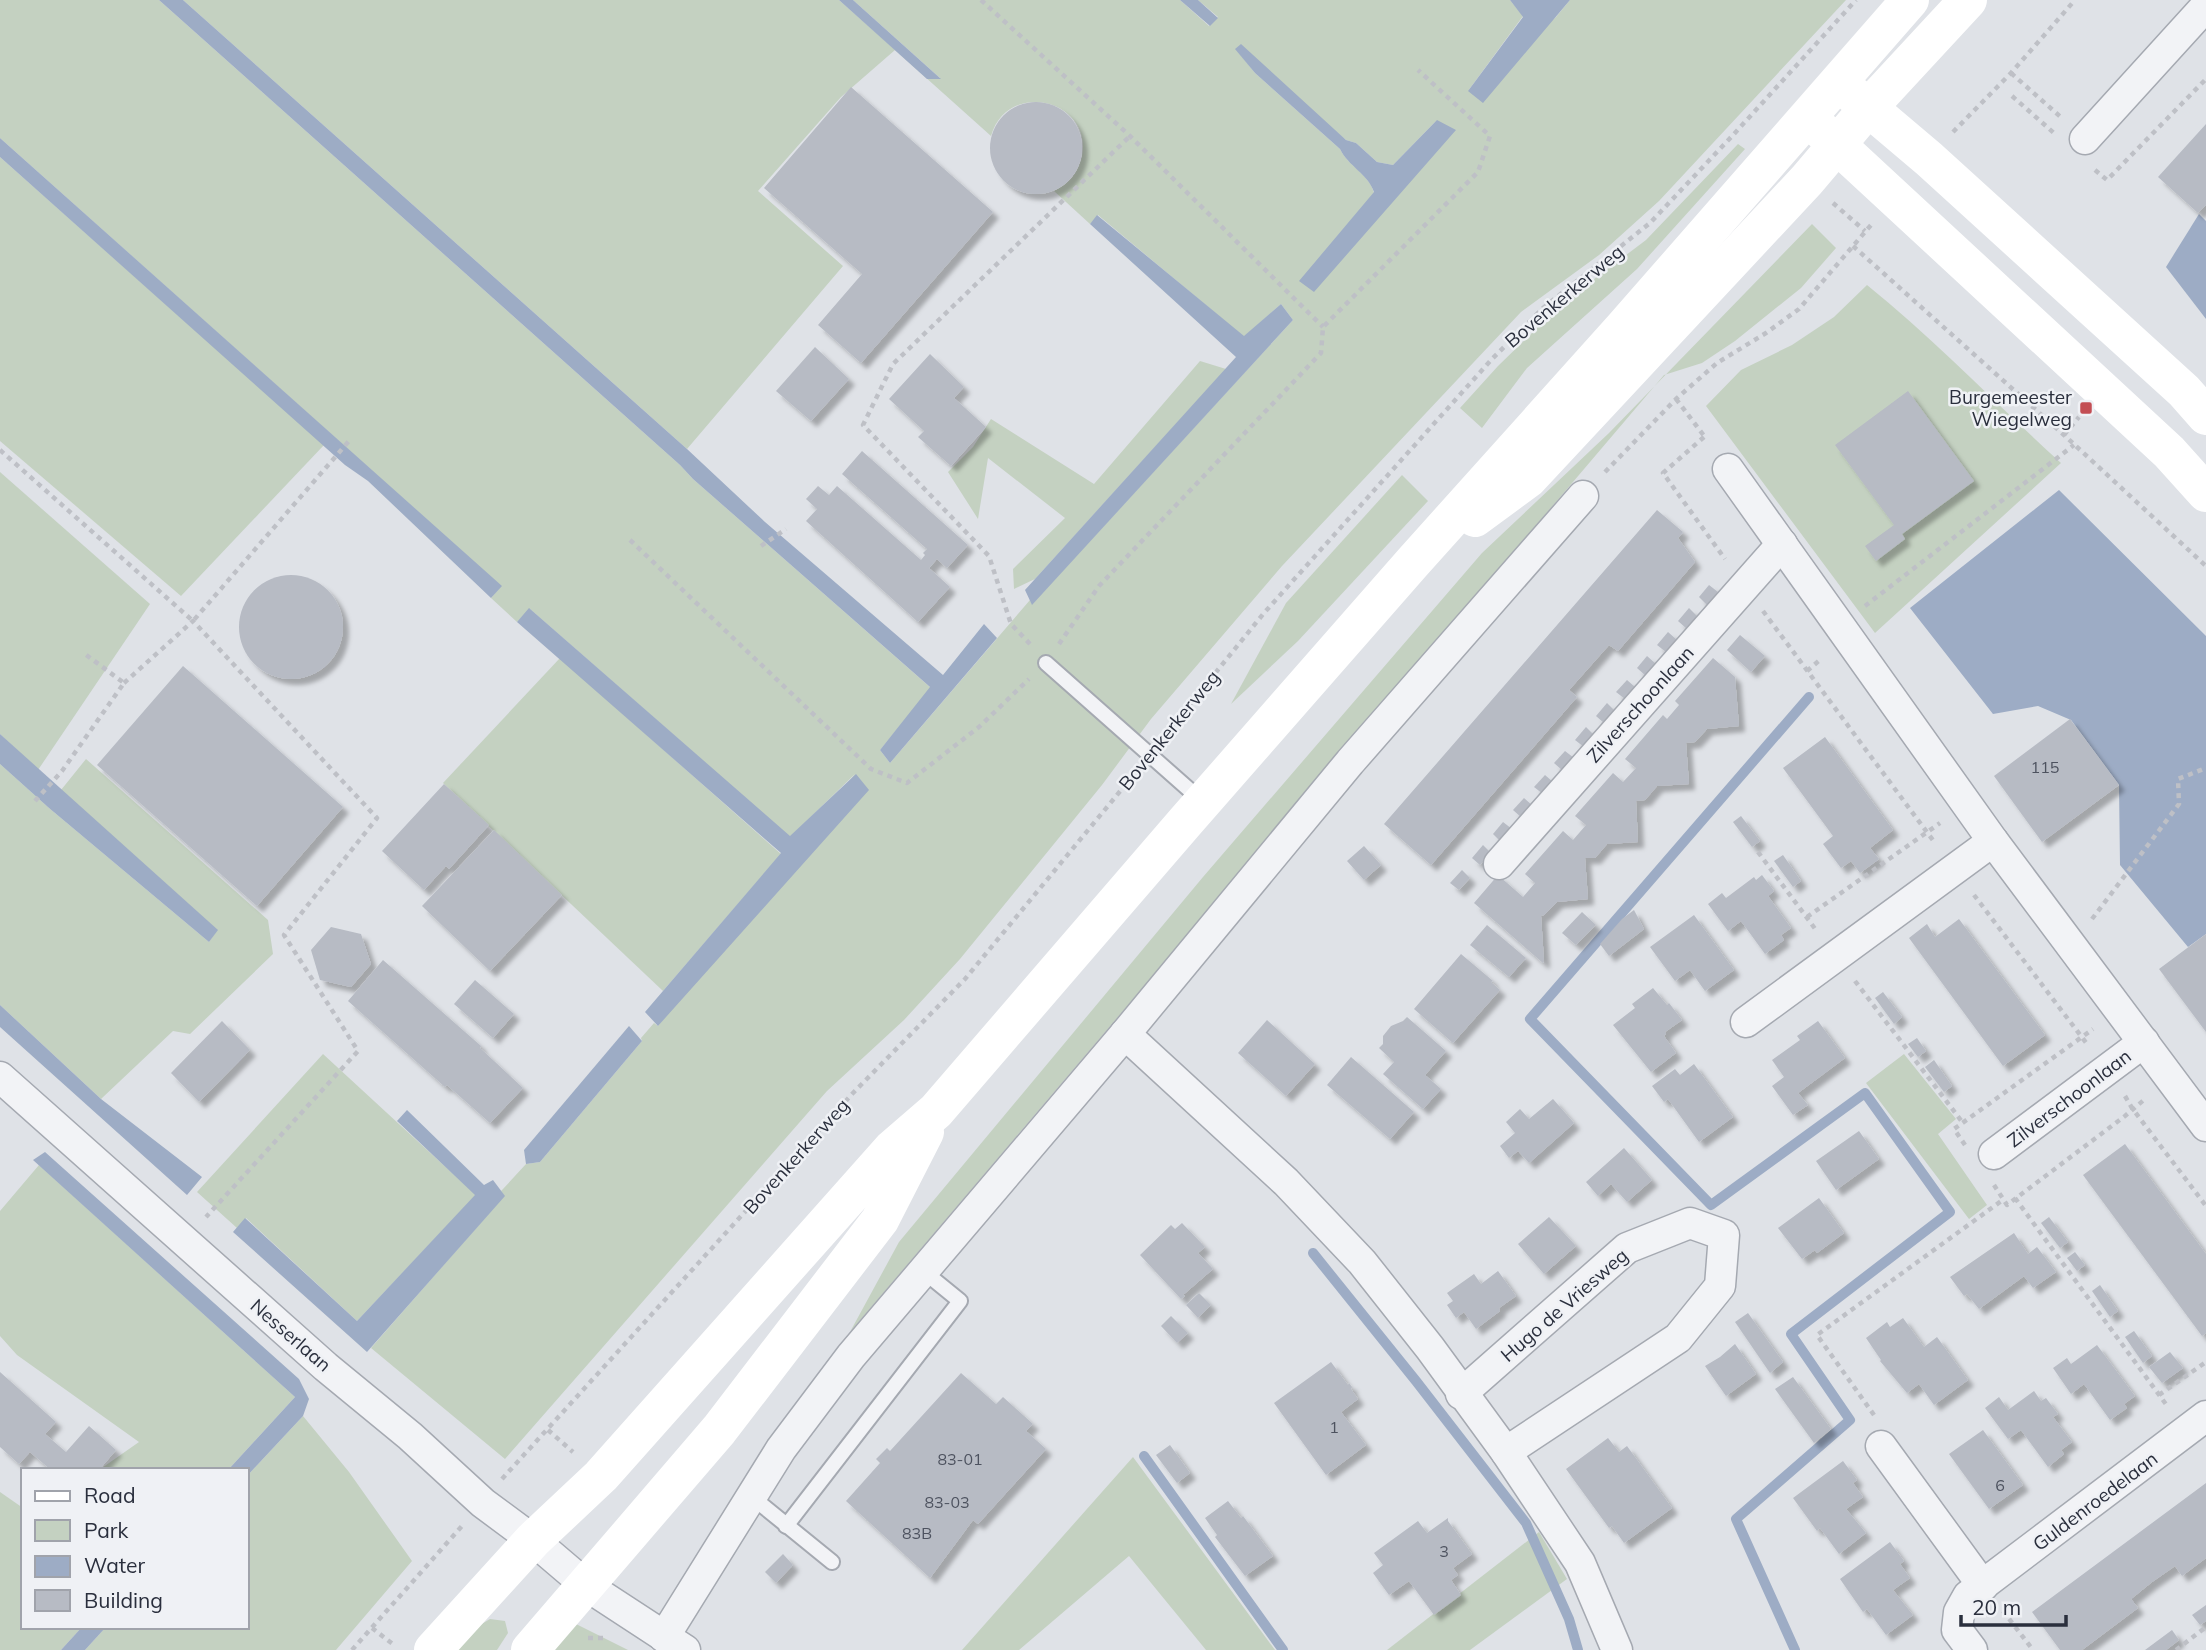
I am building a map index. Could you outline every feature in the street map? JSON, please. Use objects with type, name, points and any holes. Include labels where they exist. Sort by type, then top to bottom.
[{"type":"main road","points":[[433,1650],[533,1540],[601,1476],[892,1149],[936,1111],[1413,562],[1910,0]]},
{"type":"main road","points":[[1413,562],[1528,479],[1724,271],[1968,0]]},
{"type":"main road","points":[[1839,82],[1929,159],[2184,391],[2206,415],[2169,452]]},
{"type":"main road","points":[[1808,118],[2169,452],[2206,493]]},
{"type":"main road","points":[[530,1650],[719,1430],[880,1220],[936,1111]]},
{"type":"street","points":[[2085,139],[2206,6]]},
{"type":"street","name":"Zilverschoonlaan","points":[[1728,469],[1993,841],[2206,1126]]},
{"type":"street","points":[[587,1586],[675,1643],[752,1497],[781,1449],[827,1387],[922,1270],[1125,1034],[1350,762],[1583,496]]},
{"type":"street","name":"Zilverschoonlaan","points":[[1499,864],[1782,544]]},
{"type":"street","points":[[1746,1023],[1993,841]]},
{"type":"street","points":[[1125,1034],[1286,1182],[1362,1262],[1430,1348],[1461,1394],[1506,1452],[1580,1563],[1617,1650]]},
{"type":"street","name":"Zilverschoonlaan","points":[[1987,1160],[2144,1042]]},
{"type":"street","name":"Nesserlaan","points":[[0,1077],[326,1367],[410,1436],[483,1503],[533,1540],[587,1586]]},
{"type":"street","name":"Hugo de Vriesweg","points":[[1461,1394],[1627,1248],[1690,1223],[1724,1235],[1720,1286],[1678,1338],[1506,1452]]},
{"type":"street","name":"Guldenroedelaan","points":[[1972,1650],[1956,1630],[1958,1612],[1968,1596],[2196,1424]]},
{"type":"street","points":[[1881,1446],[1983,1586]]},
{"type":"lane","points":[[1046,663],[1203,802]]},
{"type":"lane","points":[[786,1525],[960,1301],[922,1270]]},
{"type":"lane","points":[[752,1497],[832,1562]]},
{"type":"path","points":[[981,0],[1130,136],[1323,327]]},
{"type":"path","name":"Bovenkerkerweg","points":[[502,1480],[853,1093],[965,979],[1264,613],[1492,359],[1543,308],[1650,223],[1856,0]]},
{"type":"path","points":[[2076,0],[2011,73],[2085,139]]},
{"type":"path","points":[[629,540],[871,769],[907,783],[979,727],[1046,663],[1099,586],[1321,353],[1323,327],[1478,172],[1490,136],[1418,70]]},
{"type":"path","points":[[1011,624],[989,556],[863,425],[893,364],[1130,136]]},
{"type":"path","points":[[1583,496],[1676,398],[1717,363],[1799,309],[1865,231]]},
{"type":"path","points":[[1853,246],[2206,566]]},
{"type":"path","points":[[1676,398],[1728,469]]},
{"type":"path","points":[[2064,435],[2086,408]]},
{"type":"path","points":[[1704,437],[1663,472],[1744,587],[2081,1038],[2109,1068],[2132,1108],[2206,1206]]},
{"type":"path","points":[[35,801],[62,771],[124,683],[193,621],[349,441]]},
{"type":"path","points":[[1839,625],[2074,445]]},
{"type":"path","points":[[0,450],[193,621],[377,818],[284,935],[358,1051],[201,1222],[186,1242]]},
{"type":"path","points":[[761,546],[786,529]]},
{"type":"path","points":[[85,654],[124,683]]},
{"type":"path","points":[[2120,882],[2179,804],[2178,779],[2206,768]]},
{"type":"path","points":[[1807,918],[1928,833]]},
{"type":"path","points":[[1758,852],[1963,1123]]},
{"type":"path","points":[[2119,1010],[1954,1129],[1987,1160],[2007,1205],[2171,1079]]},
{"type":"path","points":[[2015,1198],[2159,1395],[2196,1424]]},
{"type":"path","points":[[1881,1446],[1884,1429],[1817,1335],[2004,1199]]},
{"type":"path","points":[[2159,1395],[2206,1362]]},
{"type":"path","points":[[352,1650],[483,1503]]},
{"type":"path","points":[[1983,1586],[2034,1650]]},
{"type":"path","points":[[2176,1650],[2206,1627]]},
{"type":"path","points":[[372,1628],[394,1646]]},
{"type":"green space","points":[[0,0],[159,0],[693,479],[931,688],[880,750],[890,763],[1030,600],[1032,604],[1293,320],[1281,304],[1244,337],[1098,215],[1090,224],[1054,191],[1071,179],[1081,160],[1082,140],[1076,123],[1064,111],[1048,104],[1031,102],[1014,107],[1000,118],[991,136],[895,50],[841,97],[758,191],[843,266],[687,449],[183,0],[839,0],[927,78],[940,78],[853,0],[1180,0],[1209,26],[1218,17],[1198,0],[1510,0],[1523,16],[1468,91],[1556,17],[1570,0],[1846,0],[1659,201],[1599,255],[1521,312],[1282,566],[1151,719],[1102,785],[960,959],[904,1020],[827,1091],[505,1459],[371,1348],[504,1196],[501,1191],[526,1164],[540,1162],[642,1041],[641,1038],[654,1023],[658,1026],[855,774],[790,837],[530,609],[517,622],[491,598],[501,586],[0,138]],"holes":[[[1236,49],[1346,140],[1356,143],[1377,162],[1393,165],[1437,120],[1300,280],[1374,193],[1368,180],[1340,149],[1255,73]]]},
{"type":"green space","points":[[1738,144],[1745,149],[1637,269],[1527,368],[1482,428],[1460,408],[1498,366],[1565,301],[1646,240]]},
{"type":"green space","points":[[0,157],[324,445],[181,596],[0,441]]},
{"type":"green space","points":[[1812,224],[1836,248],[1801,288],[1735,341],[1702,363],[1666,374]]},
{"type":"green space","points":[[1867,285],[1941,350],[2061,463],[1875,633],[1706,406],[1741,370],[1792,345],[1834,317]]},
{"type":"green space","points":[[1200,361],[1226,369],[1035,579],[1014,589],[1013,569],[1065,518],[988,458],[978,519],[948,472],[973,447],[991,419],[1094,484]]},
{"type":"green space","points":[[1655,386],[850,1332],[899,1242],[1203,877],[1482,553]]},
{"type":"green space","points":[[0,472],[150,604],[38,770],[0,734]]},
{"type":"green space","points":[[1402,475],[1428,501],[1298,641],[1231,704],[1286,603]]},
{"type":"green space","points":[[560,658],[781,854],[663,991],[443,783]]},
{"type":"green space","points":[[86,759],[268,920],[273,954],[190,1034],[173,1031],[101,1099],[0,1005],[0,764],[209,942],[217,930],[61,790]]},
{"type":"green space","points":[[323,1054],[476,1195],[357,1321],[246,1218],[237,1228],[197,1192]]},
{"type":"green space","points":[[1904,1054],[1956,1119],[1938,1134],[1987,1205],[1969,1219],[1866,1083]]},
{"type":"green space","points":[[39,1165],[295,1397],[230,1468],[102,1468],[139,1442],[17,1355],[0,1336],[0,1211]]},
{"type":"green space","points":[[303,1416],[349,1472],[412,1561],[336,1650],[85,1650],[104,1629],[248,1629],[248,1475]]},
{"type":"green space","points":[[1133,1457],[1275,1650],[1206,1650],[1129,1556],[1019,1650],[962,1650]]},
{"type":"green space","points":[[0,1492],[21,1507],[21,1629],[80,1629],[61,1650],[0,1650]]},
{"type":"green space","points":[[1539,1532],[1567,1579],[1470,1650],[1387,1650]]},
{"type":"green space","points":[[490,1619],[505,1621],[508,1633],[497,1650],[456,1650],[470,1631]]},
{"type":"green space","points":[[576,1624],[628,1650],[553,1650]]},
{"type":"water","points":[[159,0],[183,0],[687,449],[765,522],[943,675],[984,624],[997,638],[890,763],[880,750],[930,687],[693,479]]},
{"type":"water","points":[[839,0],[853,0],[941,79],[927,79]]},
{"type":"water","points":[[1180,0],[1198,0],[1218,18],[1210,26]]},
{"type":"water","points":[[1510,0],[1570,0],[1483,103],[1468,91],[1523,17]]},
{"type":"water","points":[[1241,44],[1346,140],[1356,143],[1377,162],[1393,165],[1437,120],[1456,130],[1314,292],[1299,281],[1374,192],[1340,149],[1255,73],[1235,49]]},
{"type":"water","points":[[0,138],[502,586],[491,598],[368,481],[345,465],[0,157]]},
{"type":"water","points":[[2199,214],[2206,221],[2206,319],[2166,267]]},
{"type":"water","points":[[1097,215],[1244,336],[1281,304],[1293,320],[1032,605],[1025,590],[1236,357],[1090,224]]},
{"type":"water","points":[[2059,490],[2206,636],[2206,934],[2188,947],[2120,865],[2119,785],[2071,720],[2038,706],[1993,714],[1910,608]]},
{"type":"water","points":[[529,608],[790,836],[856,774],[869,790],[658,1026],[645,1012],[781,853],[517,622]]},
{"type":"water","points":[[0,734],[218,930],[209,942],[0,764]]},
{"type":"water","points":[[0,1005],[101,1099],[202,1177],[187,1195],[0,1027]]},
{"type":"water","points":[[629,1026],[642,1041],[540,1162],[526,1164],[524,1150]]},
{"type":"water","points":[[407,1110],[484,1185],[493,1180],[505,1196],[367,1352],[233,1232],[245,1218],[357,1321],[475,1195],[397,1121]]},
{"type":"water","points":[[45,1152],[299,1379],[309,1399],[303,1416],[248,1475],[248,1468],[230,1468],[295,1397],[33,1160]]},
{"type":"water","points":[[80,1629],[104,1629],[85,1650],[61,1650]]},
{"type":"building","points":[[851,87],[993,212],[861,363],[818,325],[862,274],[764,188]]},
{"type":"building","points":[[1027,102],[1045,102],[1062,109],[1075,122],[1082,139],[1082,157],[1075,174],[1062,187],[1045,194],[1027,194],[1010,187],[997,174],[990,157],[990,139],[997,122],[1010,109]]},
{"type":"building","points":[[2206,124],[2206,205],[2198,213],[2158,177]]},
{"type":"building","points":[[815,347],[849,379],[811,421],[776,391]]},
{"type":"building","points":[[930,354],[964,387],[954,398],[986,427],[951,466],[918,437],[924,431],[889,399]]},
{"type":"building","points":[[1908,391],[1974,481],[1902,534],[1905,539],[1876,561],[1865,546],[1894,525],[1835,445]]},
{"type":"building","points":[[862,451],[968,545],[947,568],[937,559],[929,568],[950,587],[918,622],[806,521],[817,509],[806,499],[818,486],[829,495],[837,486],[921,560],[925,555],[923,553],[927,549],[842,474]]},
{"type":"building","points":[[1657,510],[1683,532],[1678,538],[1695,562],[1618,651],[1609,645],[1569,690],[1577,697],[1431,865],[1384,824]]},
{"type":"building","points":[[291,575],[311,579],[328,590],[339,607],[343,627],[339,647],[328,664],[311,675],[291,679],[271,675],[254,664],[243,647],[239,627],[243,607],[254,590],[271,579]]},
{"type":"building","points":[[1709,585],[1718,592],[1707,605],[1699,597]]},
{"type":"building","points":[[1689,608],[1697,616],[1687,629],[1678,621]]},
{"type":"building","points":[[1668,632],[1677,640],[1666,652],[1657,645]]},
{"type":"building","points":[[1740,635],[1765,656],[1751,672],[1727,650]]},
{"type":"building","points":[[1647,656],[1656,664],[1646,676],[1637,668]]},
{"type":"building","points":[[1713,658],[1735,677],[1739,726],[1707,729],[1695,742],[1686,743],[1689,784],[1657,786],[1645,800],[1636,801],[1638,842],[1607,844],[1595,858],[1585,858],[1588,899],[1557,902],[1541,916],[1543,963],[1474,903],[1498,875],[1523,897],[1535,883],[1525,874],[1563,831],[1573,840],[1586,825],[1575,816],[1613,773],[1623,782],[1636,768],[1625,759],[1663,715],[1667,719],[1679,705],[1675,701]]},
{"type":"building","points":[[183,666],[343,807],[257,906],[97,765]]},
{"type":"building","points":[[1627,680],[1635,687],[1625,699],[1616,692]]},
{"type":"building","points":[[1607,703],[1615,711],[1604,723],[1596,716]]},
{"type":"building","points":[[2070,719],[2119,785],[2042,842],[1994,776]]},
{"type":"building","points":[[1586,727],[1594,735],[1584,747],[1575,740]]},
{"type":"building","points":[[1825,737],[1893,830],[1870,848],[1879,859],[1860,873],[1851,861],[1841,868],[1823,844],[1833,836],[1783,768]]},
{"type":"building","points":[[1565,751],[1574,758],[1563,771],[1554,763]]},
{"type":"building","points":[[1545,775],[1553,782],[1543,794],[1534,787]]},
{"type":"building","points":[[444,784],[489,825],[449,869],[446,866],[424,890],[382,851]]},
{"type":"building","points":[[1524,798],[1533,806],[1522,818],[1513,810]]},
{"type":"building","points":[[1741,816],[1760,841],[1752,847],[1733,822]]},
{"type":"building","points":[[1503,822],[1512,829],[1501,842],[1493,834]]},
{"type":"building","points":[[494,830],[562,895],[490,971],[422,906]]},
{"type":"building","points":[[1483,845],[1491,853],[1480,865],[1472,858]]},
{"type":"building","points":[[1364,846],[1381,865],[1364,880],[1347,861]]},
{"type":"building","points":[[1783,855],[1801,881],[1793,887],[1774,861]]},
{"type":"building","points":[[1462,870],[1470,878],[1459,890],[1450,883]]},
{"type":"building","points":[[1762,875],[1774,891],[1768,896],[1791,928],[1781,935],[1784,940],[1765,954],[1741,921],[1728,931],[1708,904],[1722,893],[1726,898],[1754,877],[1756,880]]},
{"type":"building","points":[[1634,910],[1644,929],[1609,956],[1600,944],[1622,919]]},
{"type":"building","points":[[1582,912],[1596,925],[1576,945],[1562,933]]},
{"type":"building","points":[[1694,915],[1734,970],[1705,991],[1690,970],[1675,981],[1650,947]]},
{"type":"building","points":[[1959,919],[2045,1035],[2003,1066],[1909,938],[1927,924],[1935,937]]},
{"type":"building","points":[[1487,925],[1526,958],[1509,977],[1470,945]]},
{"type":"building","points":[[331,927],[361,934],[371,964],[351,987],[320,980],[311,950]]},
{"type":"building","points":[[2206,934],[2206,1032],[2159,969]]},
{"type":"building","points":[[1461,954],[1500,990],[1453,1043],[1414,1009]]},
{"type":"building","points":[[383,960],[481,1046],[480,1048],[523,1088],[490,1123],[348,1001]]},
{"type":"building","points":[[475,980],[514,1014],[493,1038],[454,1004]]},
{"type":"building","points":[[1653,988],[1682,1020],[1665,1032],[1664,1036],[1676,1053],[1651,1072],[1613,1025],[1635,1008],[1632,1004]]},
{"type":"building","points":[[1883,992],[1902,1017],[1894,1024],[1875,998]]},
{"type":"building","points":[[1407,1017],[1446,1051],[1425,1075],[1441,1089],[1423,1109],[1383,1074],[1394,1062],[1379,1048],[1383,1044],[1383,1036],[1391,1026]]},
{"type":"building","points":[[1267,1020],[1315,1064],[1286,1096],[1238,1053]]},
{"type":"building","points":[[222,1021],[250,1050],[199,1102],[171,1073]]},
{"type":"building","points":[[1818,1021],[1845,1058],[1798,1093],[1808,1105],[1793,1115],[1772,1086],[1784,1077],[1772,1060],[1800,1040],[1797,1036]]},
{"type":"building","points":[[1917,1038],[1926,1051],[1918,1057],[1908,1044]]},
{"type":"building","points":[[1351,1057],[1414,1112],[1390,1139],[1327,1085]]},
{"type":"building","points":[[1934,1060],[1952,1086],[1944,1092],[1925,1067]]},
{"type":"building","points":[[1694,1064],[1733,1117],[1699,1142],[1668,1099],[1664,1102],[1652,1086],[1675,1069],[1680,1075]]},
{"type":"building","points":[[1553,1099],[1574,1123],[1529,1163],[1518,1151],[1509,1158],[1500,1146],[1515,1133],[1506,1122],[1520,1109],[1529,1119]]},
{"type":"building","points":[[1859,1131],[1879,1159],[1836,1190],[1816,1161]]},
{"type":"building","points":[[2125,1144],[2206,1254],[2206,1333],[2202,1336],[2083,1175]]},
{"type":"building","points":[[1624,1148],[1652,1180],[1627,1202],[1611,1184],[1598,1196],[1586,1182]]},
{"type":"building","points":[[1819,1198],[1844,1233],[1817,1253],[1815,1250],[1802,1259],[1778,1228]]},
{"type":"building","points":[[1549,1217],[1576,1246],[1544,1274],[1518,1244]]},
{"type":"building","points":[[2049,1217],[2068,1242],[2060,1248],[2041,1223]]},
{"type":"building","points":[[1182,1223],[1205,1247],[1198,1253],[1213,1269],[1181,1299],[1140,1255],[1171,1225],[1175,1229]]},
{"type":"building","points":[[2014,1233],[2028,1254],[2037,1247],[2056,1272],[2033,1288],[2024,1276],[1979,1309],[1967,1294],[1964,1296],[1950,1277]]},
{"type":"building","points":[[2075,1252],[2085,1265],[2077,1271],[2067,1258]]},
{"type":"building","points":[[1498,1271],[1516,1296],[1476,1329],[1464,1312],[1456,1318],[1447,1305],[1453,1301],[1447,1293],[1474,1274],[1481,1284]]},
{"type":"building","points":[[2100,1285],[2118,1311],[2110,1317],[2092,1291]]},
{"type":"building","points":[[1199,1293],[1211,1305],[1198,1318],[1186,1305]]},
{"type":"building","points":[[1748,1313],[1783,1362],[1770,1373],[1735,1322]]},
{"type":"building","points":[[1171,1316],[1188,1333],[1177,1343],[1161,1326]]},
{"type":"building","points":[[1903,1318],[1924,1347],[1937,1337],[1968,1380],[1934,1405],[1919,1384],[1907,1393],[1880,1361],[1866,1338],[1887,1322],[1890,1327]]},
{"type":"building","points":[[2134,1331],[2152,1356],[2143,1363],[2125,1337]]},
{"type":"building","points":[[1735,1344],[1756,1374],[1726,1396],[1705,1366]]},
{"type":"building","points":[[2097,1345],[2135,1396],[2124,1404],[2127,1408],[2110,1420],[2084,1384],[2071,1394],[2053,1368],[2067,1358],[2071,1364]]},
{"type":"building","points":[[2170,1352],[2183,1368],[2162,1383],[2149,1367]]},
{"type":"building","points":[[1331,1362],[1352,1387],[1358,1399],[1341,1412],[1366,1445],[1326,1475],[1274,1403]]},
{"type":"building","points":[[0,1372],[56,1422],[45,1434],[66,1452],[89,1426],[116,1450],[101,1468],[49,1468],[30,1452],[19,1464],[0,1447]]},
{"type":"building","points":[[961,1373],[996,1404],[1003,1397],[1033,1424],[1026,1431],[1046,1449],[978,1524],[973,1520],[930,1578],[846,1501],[880,1463],[876,1459],[887,1448],[890,1451]]},
{"type":"building","points":[[1793,1377],[1831,1429],[1814,1443],[1775,1389]]},
{"type":"building","points":[[2034,1391],[2041,1401],[2046,1398],[2058,1414],[2053,1417],[2072,1442],[2061,1450],[2064,1454],[2048,1467],[2021,1430],[2008,1439],[1985,1408],[1999,1397],[2008,1410]]},
{"type":"building","points":[[1983,1430],[2023,1485],[1989,1509],[1949,1454]]},
{"type":"building","points":[[1608,1438],[1619,1452],[1627,1446],[1672,1508],[1624,1543],[1612,1526],[1609,1528],[1566,1469]]},
{"type":"building","points":[[1170,1445],[1190,1473],[1177,1483],[1156,1455]]},
{"type":"building","points":[[1843,1461],[1857,1480],[1853,1483],[1863,1497],[1846,1509],[1866,1533],[1839,1554],[1820,1528],[1817,1531],[1793,1498]]},
{"type":"building","points":[[2206,1483],[2206,1558],[2182,1576],[2175,1566],[2152,1582],[2131,1599],[2138,1608],[2082,1650],[2060,1650],[2032,1612]]},
{"type":"building","points":[[1228,1501],[1241,1518],[1243,1516],[1273,1556],[1245,1576],[1215,1537],[1217,1535],[1205,1518]]},
{"type":"building","points":[[1448,1518],[1472,1554],[1453,1568],[1458,1575],[1451,1580],[1461,1595],[1434,1615],[1409,1581],[1389,1595],[1373,1573],[1383,1565],[1374,1553],[1418,1521],[1427,1533]]},
{"type":"building","points":[[1890,1542],[1904,1561],[1900,1564],[1910,1578],[1893,1590],[1913,1615],[1886,1635],[1867,1609],[1863,1612],[1840,1579]]},
{"type":"building","points":[[783,1554],[793,1565],[776,1583],[765,1572]]},
{"type":"building","points":[[2206,1605],[2206,1621],[2200,1625],[2192,1615]]},
{"type":"building","points":[[2172,1630],[2179,1640],[2166,1650],[2145,1650]]},
{"type":"waterway","points":[[1795,1650],[1736,1519],[1850,1420],[1791,1334],[1950,1212],[1865,1093],[1711,1205],[1530,1019],[1809,697]]},
{"type":"waterway","points":[[1313,1253],[1526,1523],[1569,1619],[1578,1650]]},
{"type":"waterway","points":[[1144,1456],[1283,1650]]},
{"type":"place","name":"Burgemeester Wiegelweg","points":[[2086,408]]}]
